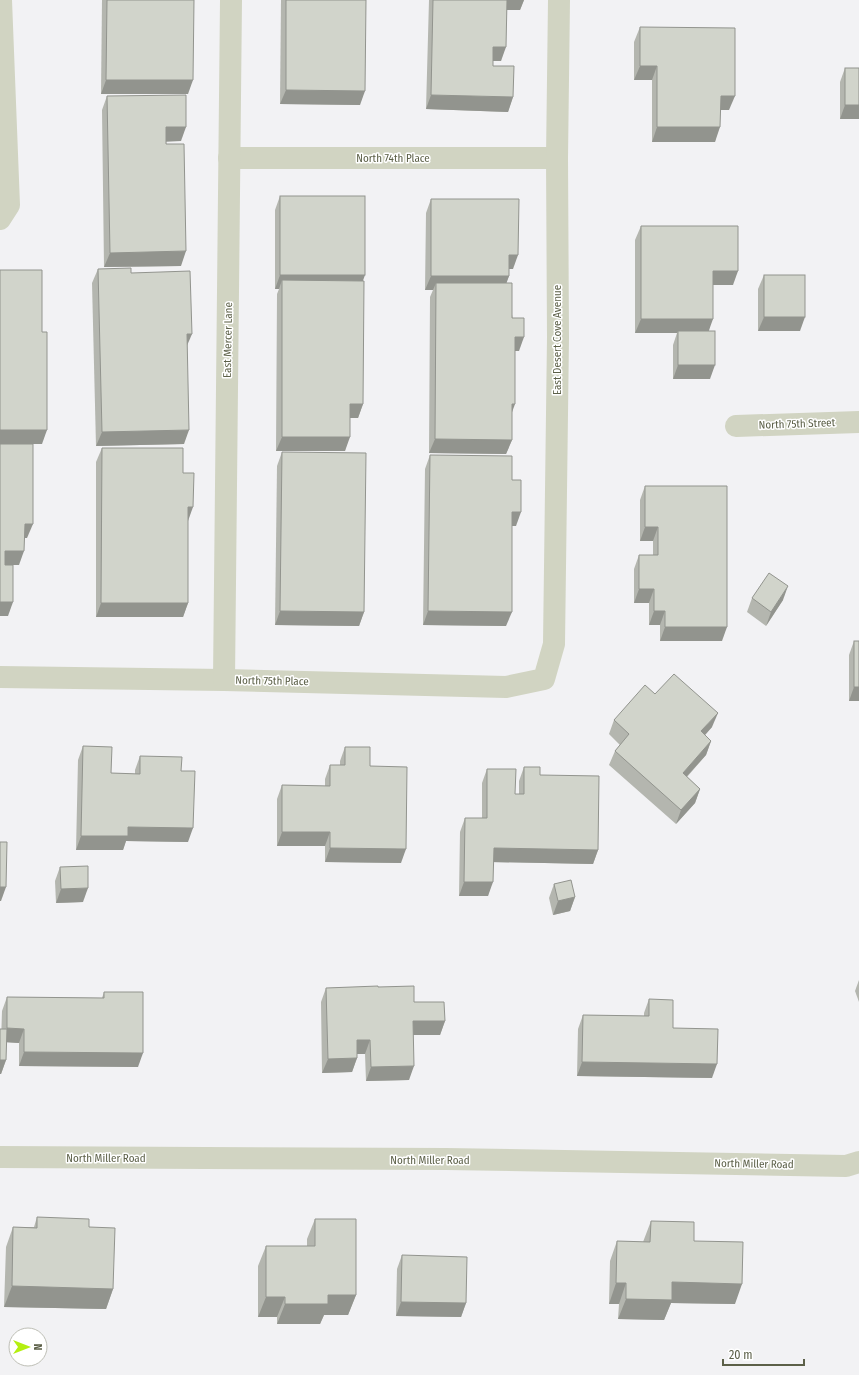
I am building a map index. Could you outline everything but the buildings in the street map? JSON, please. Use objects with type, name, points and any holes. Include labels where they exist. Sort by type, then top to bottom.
[{"type":"street","points":[[0,219],[9,205],[1,0]]},
{"type":"street","name":"East Mercer Lane","points":[[224,680],[231,0]]},
{"type":"street","name":"East Desert Cove Avenue","points":[[544,679],[554,644],[558,338],[557,158],[559,0]]},
{"type":"street","name":"North 74th Place","points":[[229,158],[557,158]]},
{"type":"street","name":"North 75th Street","points":[[736,426],[859,422]]},
{"type":"street","name":"North 75th Place","points":[[0,677],[224,680],[506,687],[544,679]]},
{"type":"street","name":"North Miller Road","points":[[0,1157],[446,1160],[846,1166],[859,1162]]}]
